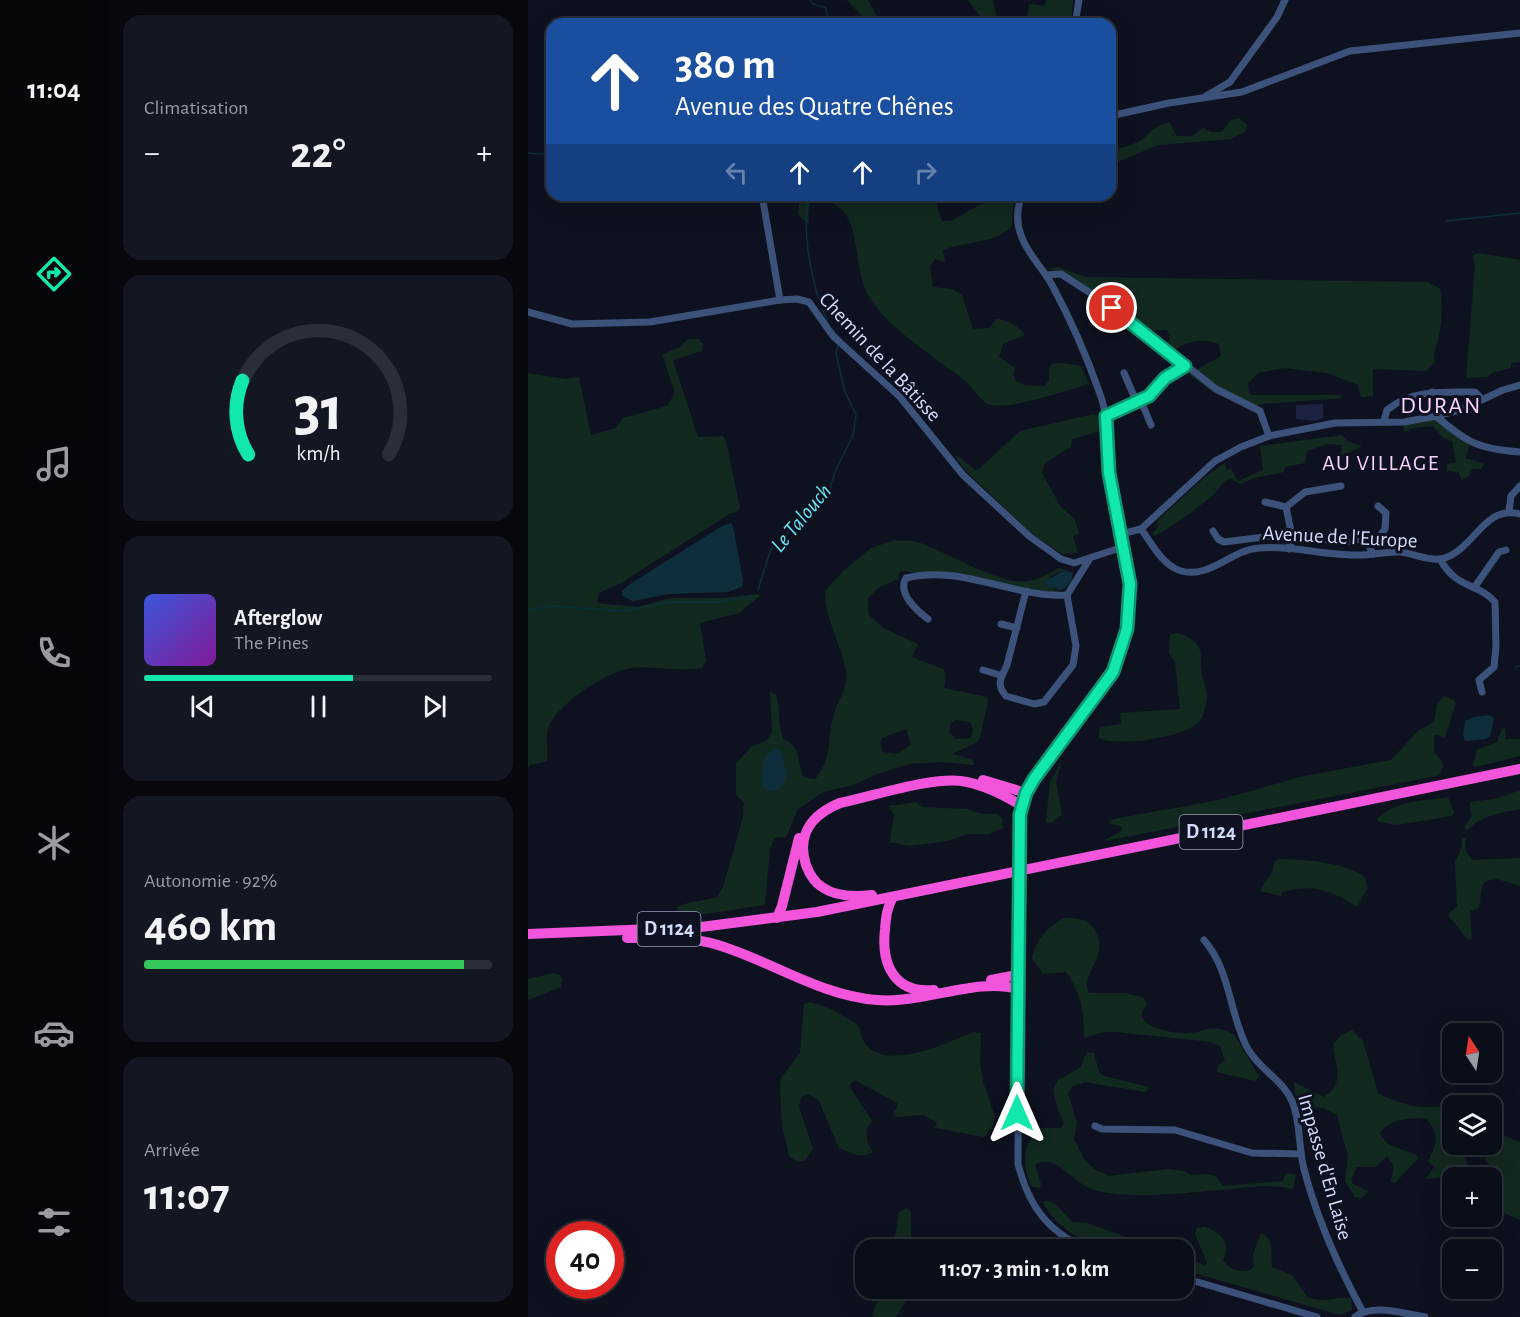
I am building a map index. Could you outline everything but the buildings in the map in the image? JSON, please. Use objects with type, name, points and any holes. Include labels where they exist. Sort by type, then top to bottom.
[{"type":"highway","name":"D 1124","points":[[528,934],[658,930],[777,918],[897,896],[1520,769]]},
{"type":"highway","points":[[777,918],[802,827],[809,815],[819,806],[834,798],[940,775],[954,775],[1026,793]]},
{"type":"highway","points":[[1017,975],[934,990],[923,991],[905,986],[894,975],[884,953],[888,907],[897,896],[891,892],[861,896],[840,895],[822,887],[809,874],[803,856],[806,831],[814,819],[826,809],[840,803],[946,780],[967,782],[1008,797],[1022,806]]},
{"type":"highway","points":[[562,933],[576,938],[678,938],[707,943],[734,951],[836,992],[876,1000],[915,1000],[991,985],[1017,988]]},
{"type":"street","points":[[1076,18],[1079,0]]},
{"type":"street","points":[[1195,100],[1216,92],[1230,82],[1277,17],[1285,0]]},
{"type":"street","points":[[1116,115],[1168,103],[1258,88],[1350,51],[1520,33]]},
{"type":"street","points":[[763,201],[780,300]]},
{"type":"street","points":[[1020,201],[1018,211],[1020,234],[1025,246],[1046,275],[1068,315],[1100,394],[1106,416],[1109,473],[1130,584],[1127,629],[1118,660],[1107,682],[1037,775],[1026,793],[1022,806],[1019,846],[1017,975],[1018,1164],[1024,1187],[1035,1209],[1050,1226],[1068,1239]]},
{"type":"street","points":[[1046,275],[1061,274],[1112,308],[1216,389],[1260,411],[1269,436]]},
{"type":"street","name":"Chemin de la Bâtisse","points":[[528,312],[572,324],[650,322],[780,300],[796,299],[809,302],[833,336],[900,397],[951,462],[980,492],[1029,536],[1061,559],[1074,563],[1089,560]]},
{"type":"street","points":[[1106,416],[1154,392],[1165,378],[1185,366]]},
{"type":"street","points":[[1124,373],[1151,425]]},
{"type":"street","points":[[1121,534],[1142,529],[1215,461],[1269,436],[1325,424],[1384,420],[1404,422],[1436,416],[1460,410],[1503,390],[1520,386]]},
{"type":"street","points":[[1384,420],[1385,413],[1393,405],[1408,397],[1432,392],[1475,392],[1482,399]]},
{"type":"street","points":[[1432,392],[1434,404]]},
{"type":"street","points":[[1436,416],[1455,433],[1479,446],[1491,450],[1520,452]]},
{"type":"street","points":[[1286,507],[1305,492],[1341,486]]},
{"type":"street","points":[[1520,486],[1510,498],[1509,511],[1520,514]]},
{"type":"street","points":[[1265,502],[1286,507]]},
{"type":"street","points":[[1372,551],[1386,526],[1386,513],[1377,506]]},
{"type":"street","points":[[1286,507],[1292,536],[1289,549]]},
{"type":"street","name":"Avenue de l'Europe","points":[[1142,529],[1164,561],[1172,567],[1189,572],[1211,568],[1248,549],[1289,549],[1345,555],[1372,551],[1405,553],[1440,559],[1463,546],[1497,514],[1509,511]]},
{"type":"street","points":[[1213,531],[1218,539],[1224,542],[1262,536],[1292,536],[1348,542],[1360,539],[1367,542],[1372,551]]},
{"type":"street","points":[[1026,591],[1007,665],[1000,675],[1001,687],[1006,696],[1034,704],[1048,699],[1073,665],[1077,654],[1067,595],[1089,560],[1112,549],[1123,547]]},
{"type":"street","points":[[1474,588],[1499,552],[1506,550]]},
{"type":"street","points":[[1440,559],[1450,575],[1489,597],[1495,605],[1494,667],[1479,680],[1482,692]]},
{"type":"street","points":[[928,619],[918,612],[909,600],[904,586],[906,578],[945,575],[971,578],[1043,595],[1067,595]]},
{"type":"street","points":[[1001,624],[1017,627]]},
{"type":"street","points":[[983,670],[1000,675]]},
{"type":"street","name":"Impasse d'En Laïse","points":[[1204,940],[1222,969],[1249,1052],[1292,1100],[1304,1168],[1330,1247],[1363,1312]]},
{"type":"street","points":[[1095,1126],[1102,1129],[1175,1130],[1252,1153],[1301,1154]]},
{"type":"street","points":[[1194,1281],[1317,1317]]},
{"type":"street","points":[[1355,1317],[1363,1312],[1387,1311],[1425,1317]]},
{"type":"green space","points":[[847,0],[868,0],[878,18],[864,18]]},
{"type":"green space","points":[[968,0],[993,0],[997,18],[982,18]]},
{"type":"green space","points":[[1046,0],[1073,0],[1072,18],[1027,18],[1029,4],[1045,6]]},
{"type":"green space","points":[[1239,118],[1247,125],[1245,132],[1231,139],[1158,145],[1116,162],[1116,149],[1136,143],[1165,123],[1169,122],[1177,136],[1192,136],[1203,128],[1211,132],[1222,132],[1231,120]]},
{"type":"green space","points":[[799,201],[810,201],[809,225],[798,214]]},
{"type":"green space","points":[[829,201],[935,201],[942,221],[951,221],[986,201],[1014,201],[1012,226],[1005,232],[989,239],[943,250],[945,262],[935,259],[930,267],[933,287],[952,289],[962,295],[973,329],[990,328],[996,319],[1000,319],[1023,332],[1025,335],[1003,344],[999,357],[1015,368],[1013,374],[1016,381],[1024,385],[1044,386],[1049,381],[1049,369],[1052,364],[1062,363],[1081,366],[1089,384],[1011,405],[987,404],[965,381],[913,342],[877,309],[863,282],[854,235],[842,209]]},
{"type":"green space","points":[[1479,253],[1520,260],[1520,362],[1511,363],[1511,368],[1492,373],[1487,377],[1466,378],[1475,266],[1473,255]]},
{"type":"green space","points":[[1058,267],[1086,277],[1428,282],[1440,289],[1441,295],[1441,323],[1434,352],[1435,362],[1426,371],[1373,369],[1373,396],[1361,397],[1358,385],[1327,373],[1284,368],[1258,373],[1248,384],[1249,393],[1253,395],[1339,395],[1343,398],[1262,404],[1250,408],[1214,393],[1189,374],[1221,356],[1219,344],[1195,341],[1184,344],[1173,351],[1166,345],[1170,338],[1167,330],[1150,330],[1116,305],[1064,273],[1047,269]]},
{"type":"green space","points":[[688,339],[699,339],[703,344],[702,351],[673,360],[698,437],[723,436],[726,441],[740,508],[621,583],[599,593],[597,603],[637,607],[671,598],[721,598],[759,594],[760,596],[739,613],[700,623],[706,661],[702,668],[632,668],[609,675],[584,690],[561,709],[553,719],[547,733],[547,761],[530,765],[528,769],[528,373],[566,379],[579,377],[591,435],[616,428],[623,418],[667,406],[675,393],[662,354],[680,347]]},
{"type":"green space","points":[[1094,414],[1100,418],[1098,432],[1072,439],[1071,447],[1045,463],[1042,473],[1061,507],[1074,518],[1079,533],[1073,536],[1078,553],[1062,554],[1031,533],[965,470],[956,458],[957,455],[975,470],[979,469],[1020,431]]},
{"type":"green space","points":[[1436,419],[1470,445],[1465,458],[1484,464],[1481,469],[1472,469],[1469,476],[1462,480],[1458,472],[1447,471],[1447,464],[1456,462],[1452,441],[1444,439],[1433,426],[1413,428],[1404,432],[1403,424]]},
{"type":"green space","points":[[1342,435],[1349,442],[1362,446],[1340,458],[1341,445],[1328,444],[1307,451],[1305,463],[1285,467],[1284,472],[1255,478],[1240,484],[1231,478],[1228,479],[1216,492],[1184,517],[1159,534],[1154,536],[1152,533],[1158,527],[1157,521],[1206,476],[1224,463],[1227,470],[1231,468],[1238,481],[1263,470],[1260,446]]},
{"type":"green space","points":[[895,540],[914,541],[991,574],[1021,582],[1036,579],[1059,568],[1065,570],[1050,576],[1054,590],[1062,590],[1053,592],[902,571],[899,572],[898,579],[878,588],[868,598],[868,614],[883,628],[918,644],[912,657],[943,669],[946,674],[944,688],[987,697],[980,738],[976,743],[952,754],[973,760],[974,765],[940,762],[909,764],[874,775],[854,785],[823,792],[798,809],[786,837],[775,838],[770,848],[765,905],[684,917],[678,914],[677,907],[717,897],[723,887],[743,817],[744,802],[736,795],[736,764],[751,747],[767,740],[772,732],[770,692],[776,695],[782,735],[784,740],[796,749],[803,777],[815,779],[821,771],[827,755],[834,714],[847,677],[844,661],[830,622],[825,591],[843,571],[871,548]],"holes":[[[955,720],[970,722],[973,729],[971,738],[956,739],[949,732],[951,723]],[[906,729],[911,744],[898,754],[883,752],[880,743],[882,738]]]},
{"type":"green space","points":[[1175,633],[1191,639],[1200,649],[1201,669],[1207,696],[1201,719],[1194,726],[1183,731],[1153,739],[1122,742],[1099,738],[1101,727],[1121,724],[1120,713],[1180,709],[1175,662],[1169,653],[1170,634]]},
{"type":"green space","points":[[1443,696],[1454,700],[1456,704],[1444,738],[1437,734],[1434,736],[1434,752],[1443,764],[1442,770],[1436,776],[1105,840],[1121,831],[1122,827],[1108,823],[1113,819],[1219,800],[1304,776],[1391,760],[1419,730],[1434,722],[1437,704]]},
{"type":"green space","points":[[1505,728],[1506,739],[1520,739],[1520,756],[1476,767],[1472,765],[1476,757],[1476,750],[1497,742],[1502,729]]},
{"type":"green space","points":[[1062,760],[1056,782],[1062,815],[1053,822],[1046,823],[1050,782]]},
{"type":"green space","points":[[1520,790],[1520,809],[1485,818],[1468,830],[1464,828],[1472,815],[1469,807],[1471,802],[1499,798]]},
{"type":"green space","points":[[1448,797],[1454,813],[1452,816],[1397,825],[1379,822],[1377,819],[1401,805]]},
{"type":"green space","points":[[917,802],[922,807],[967,809],[983,814],[997,814],[1002,818],[1003,828],[989,834],[968,834],[948,841],[909,846],[890,842],[894,814],[888,806]]},
{"type":"green space","points":[[1462,838],[1466,838],[1465,850],[1472,860],[1520,858],[1520,886],[1497,879],[1486,881],[1482,886],[1479,908],[1470,911],[1472,938],[1470,940],[1448,915],[1457,906],[1455,862],[1462,847]]},
{"type":"green space","points":[[1278,859],[1311,861],[1343,867],[1364,876],[1368,888],[1357,907],[1321,890],[1294,889],[1282,892],[1281,896],[1260,891],[1272,872],[1274,862]]},
{"type":"green space","points":[[1064,918],[1085,921],[1094,929],[1099,939],[1098,956],[1088,978],[1089,993],[1125,993],[1143,997],[1147,1004],[1141,1015],[1144,1020],[1165,1031],[1190,1033],[1214,1028],[1234,1034],[1259,1076],[1255,1081],[1217,1072],[1218,1066],[1225,1060],[1220,1046],[1211,1042],[1116,1032],[1104,1032],[1084,1038],[1081,1004],[1076,988],[1066,972],[1043,974],[1032,958],[1043,935]]},
{"type":"green space","points":[[554,973],[560,975],[562,979],[561,987],[528,1000],[528,979]]},
{"type":"green space","points":[[811,1002],[831,1009],[858,1025],[867,1047],[881,1054],[908,1055],[937,1047],[974,1032],[981,1033],[980,1061],[983,1082],[995,1117],[992,1128],[984,1137],[935,1128],[937,1122],[923,1115],[896,1117],[893,1113],[898,1106],[897,1103],[855,1080],[849,1086],[872,1121],[866,1130],[868,1144],[873,1152],[860,1155],[839,1148],[819,1101],[809,1094],[801,1097],[799,1107],[813,1149],[805,1161],[797,1162],[789,1156],[782,1126],[780,1088],[781,1078],[800,1053],[804,1004]]},
{"type":"green space","points":[[1352,1030],[1363,1041],[1378,1093],[1410,1105],[1442,1107],[1442,1155],[1463,1155],[1467,1160],[1466,1167],[1442,1167],[1442,1177],[1426,1179],[1434,1167],[1428,1161],[1436,1140],[1434,1130],[1427,1119],[1401,1120],[1389,1125],[1380,1134],[1388,1144],[1416,1155],[1418,1158],[1395,1183],[1391,1181],[1394,1166],[1387,1156],[1375,1167],[1357,1167],[1351,1179],[1353,1184],[1369,1192],[1361,1198],[1355,1197],[1345,1181],[1348,1156],[1337,1115],[1323,1108],[1301,1107],[1295,1094],[1294,1082],[1324,1097],[1331,1092],[1338,1074],[1333,1045],[1341,1035]]},
{"type":"green space","points":[[1087,1052],[1094,1053],[1099,1072],[1104,1076],[1149,1087],[1146,1092],[1085,1082],[1073,1086],[1068,1094],[1077,1122],[1074,1139],[1084,1159],[1094,1169],[1109,1176],[1168,1169],[1185,1171],[1191,1175],[1208,1174],[1215,1176],[1223,1186],[1283,1181],[1286,1173],[1296,1175],[1293,1189],[1265,1186],[1169,1194],[1113,1194],[1086,1186],[1060,1167],[1048,1162],[1035,1165],[1041,1184],[1040,1188],[1032,1187],[1026,1171],[1026,1149],[1040,1128],[1061,1128],[1064,1123],[1053,1090],[1058,1080],[1080,1068]]},
{"type":"green space","points":[[1502,1135],[1520,1142],[1520,1220],[1502,1212],[1502,1167],[1490,1167],[1480,1155],[1502,1155]]},
{"type":"green space","points":[[1043,1202],[1055,1203],[1072,1222],[1087,1223],[1132,1239],[1082,1239],[1063,1227]]},
{"type":"green space","points":[[907,1208],[911,1212],[911,1239],[895,1239],[899,1212]]},
{"type":"green space","points":[[1205,1227],[1216,1232],[1223,1239],[1226,1249],[1223,1260],[1231,1268],[1249,1271],[1254,1266],[1253,1254],[1261,1233],[1271,1243],[1272,1267],[1292,1275],[1307,1297],[1318,1300],[1351,1298],[1352,1310],[1340,1315],[1194,1273],[1194,1261],[1205,1265],[1207,1263],[1195,1234],[1197,1228]]},
{"type":"green space","points":[[878,1299],[907,1299],[896,1317],[872,1317]]},
{"type":"water","points":[[731,523],[743,580],[742,587],[728,592],[669,594],[633,601],[622,596],[622,591],[630,584],[722,526]]},
{"type":"water","points":[[1065,570],[1073,573],[1071,582],[1062,590],[1048,587],[1046,581]]},
{"type":"water","points":[[1489,715],[1494,718],[1490,736],[1486,739],[1465,741],[1463,734],[1465,721]]},
{"type":"water","points":[[776,749],[781,751],[787,775],[779,790],[769,791],[762,787],[763,764],[767,755]]},
{"type":"waterway","name":"Le Talouch","points":[[810,0],[813,4],[826,8],[827,18]]},
{"type":"waterway","points":[[528,153],[546,154]]},
{"type":"waterway","name":"Le Talouch","points":[[808,201],[807,243],[817,294],[828,323]]},
{"type":"waterway","points":[[1446,221],[1520,213]]},
{"type":"waterway","name":"Le Talouch","points":[[832,329],[839,337]]},
{"type":"waterway","name":"Le Talouch","points":[[758,590],[771,549],[827,495],[837,467],[853,435],[856,415],[845,392],[836,353],[838,345]]},
{"type":"waterway","name":"Le Talouch","points":[[528,610],[551,606],[623,611],[669,602],[718,602],[752,596]]},
{"type":"waterway","points":[[1516,667],[1520,666]]},
{"type":"district","name":"DURAN","points":[[1441,406]]},
{"type":"district","name":"AU VILLAGE","points":[[1381,463]]},
{"type":"route","points":[[1017,1113],[1020,814],[1026,793],[1034,779],[1113,672],[1127,629],[1130,584],[1113,501],[1106,416],[1149,396],[1165,378],[1185,366],[1112,308]]}]
